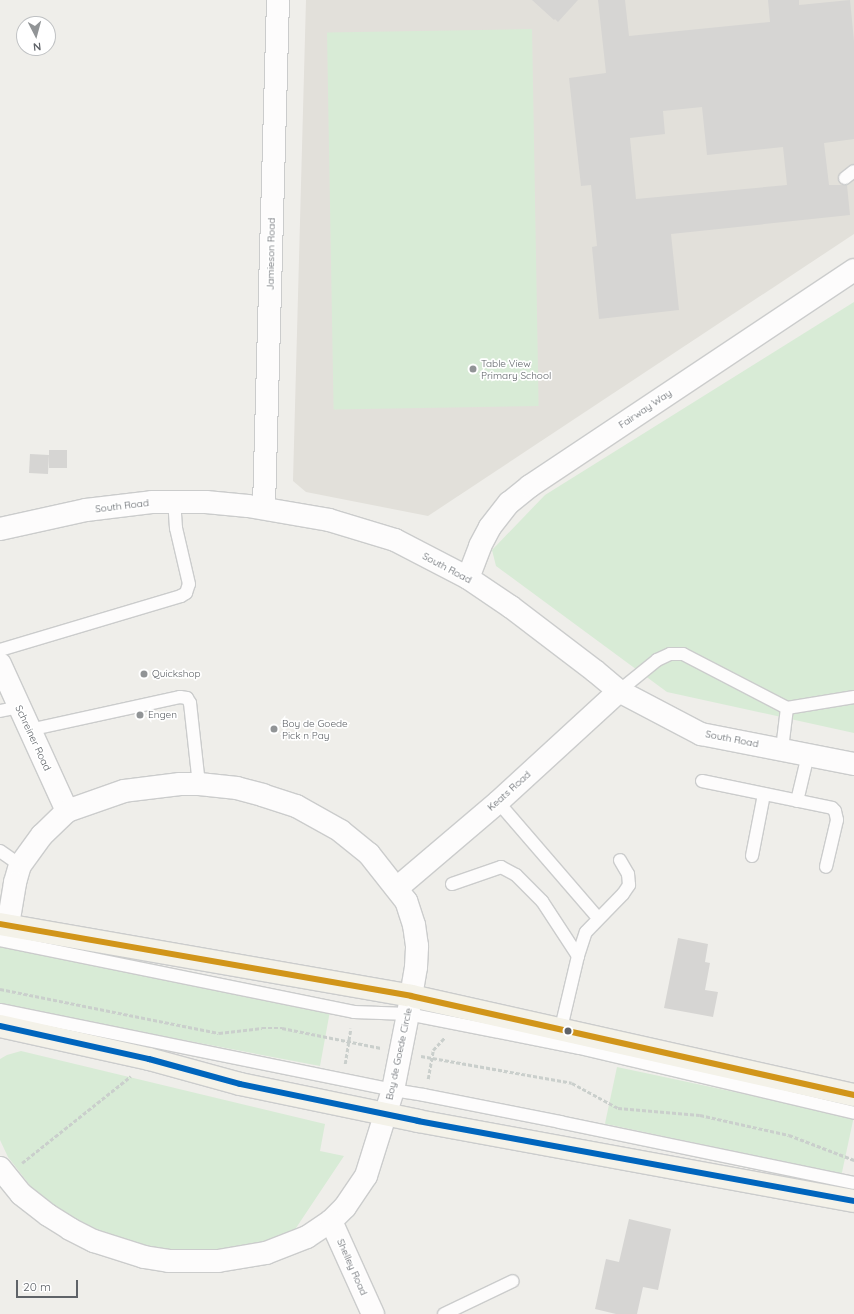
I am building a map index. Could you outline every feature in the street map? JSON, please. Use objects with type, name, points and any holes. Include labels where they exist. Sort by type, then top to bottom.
[{"type":"main road","points":[[3,930],[410,1005],[561,1028],[854,1095]]},
{"type":"main road","points":[[0,1026],[149,1059],[240,1084],[386,1114],[854,1200]]},
{"type":"street","name":"Jamieson Road","points":[[264,507],[278,0]]},
{"type":"street","name":"Fairway Way","points":[[468,578],[480,546],[490,527],[509,504],[530,486],[854,270]]},
{"type":"street","name":"South Road","points":[[0,529],[86,510],[152,502],[206,502],[264,507],[328,520],[395,540],[468,578],[511,607],[619,691],[701,734],[854,764]]},
{"type":"street","name":"Schreiner Road","points":[[0,664],[9,709],[29,730],[66,811]]},
{"type":"street","name":"Keats Road","points":[[397,888],[498,802],[619,691]]},
{"type":"street","name":"Boy de Goede Circle","points":[[3,930],[20,865],[42,835],[66,811],[124,791],[180,784],[199,784],[244,790],[296,806],[341,831],[369,854],[406,901],[414,925],[418,946],[410,1005],[401,1051],[386,1114],[366,1176],[345,1207],[331,1221],[307,1237],[266,1253],[218,1261],[169,1261],[118,1250],[70,1229],[48,1215],[21,1194],[8,1167]]},
{"type":"street","name":"Shelley Road","points":[[331,1221],[373,1314]]},
{"type":"lane","points":[[0,650],[181,596],[186,593],[189,584],[176,528],[174,502]]},
{"type":"lane","points":[[619,691],[657,660],[670,654],[683,654],[787,708],[854,697]]},
{"type":"lane","points":[[29,730],[180,697],[187,698],[190,703],[199,784]]},
{"type":"lane","points":[[782,749],[787,708]]},
{"type":"lane","points":[[797,801],[808,755]]},
{"type":"lane","points":[[702,781],[832,808],[835,812],[837,820],[826,867]]},
{"type":"lane","points":[[752,856],[764,794]]},
{"type":"lane","points":[[498,802],[598,918]]},
{"type":"lane","points":[[0,851],[20,865]]},
{"type":"lane","points":[[561,1028],[578,956],[586,932],[623,894],[629,885],[628,874],[620,860]]},
{"type":"lane","points":[[452,884],[501,867],[516,875],[542,901],[578,956]]},
{"type":"lane","points":[[410,1005],[580,1048],[854,1113]]},
{"type":"lane","points":[[0,1010],[392,1090],[545,1119],[854,1183]]},
{"type":"lane","points":[[444,1314],[512,1281]]},
{"type":"path","points":[[0,989],[219,1033],[262,1028],[282,1028],[432,1058],[572,1083],[618,1108],[700,1115],[789,1135],[854,1160]]},
{"type":"path","points":[[344,1071],[353,1021]]},
{"type":"path","points":[[427,1082],[433,1050],[446,1036]]},
{"type":"path","points":[[8,1167],[121,1086],[134,1073]]},
{"type":"shaded area","name":"Table View Primary School","points":[[306,0],[854,0],[854,234],[428,516],[306,492],[293,481]]},
{"type":"green space","points":[[532,29],[539,406],[334,410],[327,33]]},
{"type":"green space","points":[[854,302],[854,733],[667,692],[496,566],[492,550],[545,495]]},
{"type":"green space","points":[[0,940],[330,1011],[320,1066],[0,1005]]},
{"type":"green space","points":[[21,1051],[325,1124],[320,1151],[344,1156],[294,1231],[271,1240],[220,1251],[169,1250],[121,1238],[101,1231],[64,1214],[32,1188],[8,1157],[0,1140],[0,1059],[7,1055]]},
{"type":"green space","points":[[617,1067],[854,1117],[842,1174],[605,1124]]},
{"type":"building","points":[[532,0],[578,0],[558,22]]},
{"type":"building","points":[[598,0],[625,0],[629,36],[770,22],[768,0],[799,0],[799,5],[850,0],[854,41],[854,139],[824,143],[829,185],[847,185],[850,215],[671,234],[679,310],[599,319],[592,247],[597,246],[591,185],[581,186],[569,78],[606,73]],"holes":[[[702,107],[707,155],[783,147],[787,185],[636,199],[630,138],[665,134],[663,111]]]},
{"type":"building","points":[[49,450],[67,450],[67,468],[49,468]]},
{"type":"building","points":[[30,454],[49,455],[48,474],[29,473]]},
{"type":"building","points":[[678,938],[708,944],[705,962],[710,963],[705,990],[718,992],[713,1017],[664,1008]]},
{"type":"building","points":[[629,1219],[671,1229],[658,1290],[643,1287],[637,1314],[616,1314],[595,1309],[606,1259],[619,1262]]},
{"type":"transit line","points":[[0,924],[411,996],[854,1095]]},
{"type":"transit line","points":[[0,1026],[149,1059],[240,1084],[418,1121],[854,1201]]},
{"type":"place","name":"Table View Primary School","points":[[473,369]]},
{"type":"place","name":"Quickshop","points":[[144,674]]},
{"type":"place","name":"Engen","points":[[140,715]]},
{"type":"place","name":"Boy de Goede Pick n Pay","points":[[274,729]]}]
